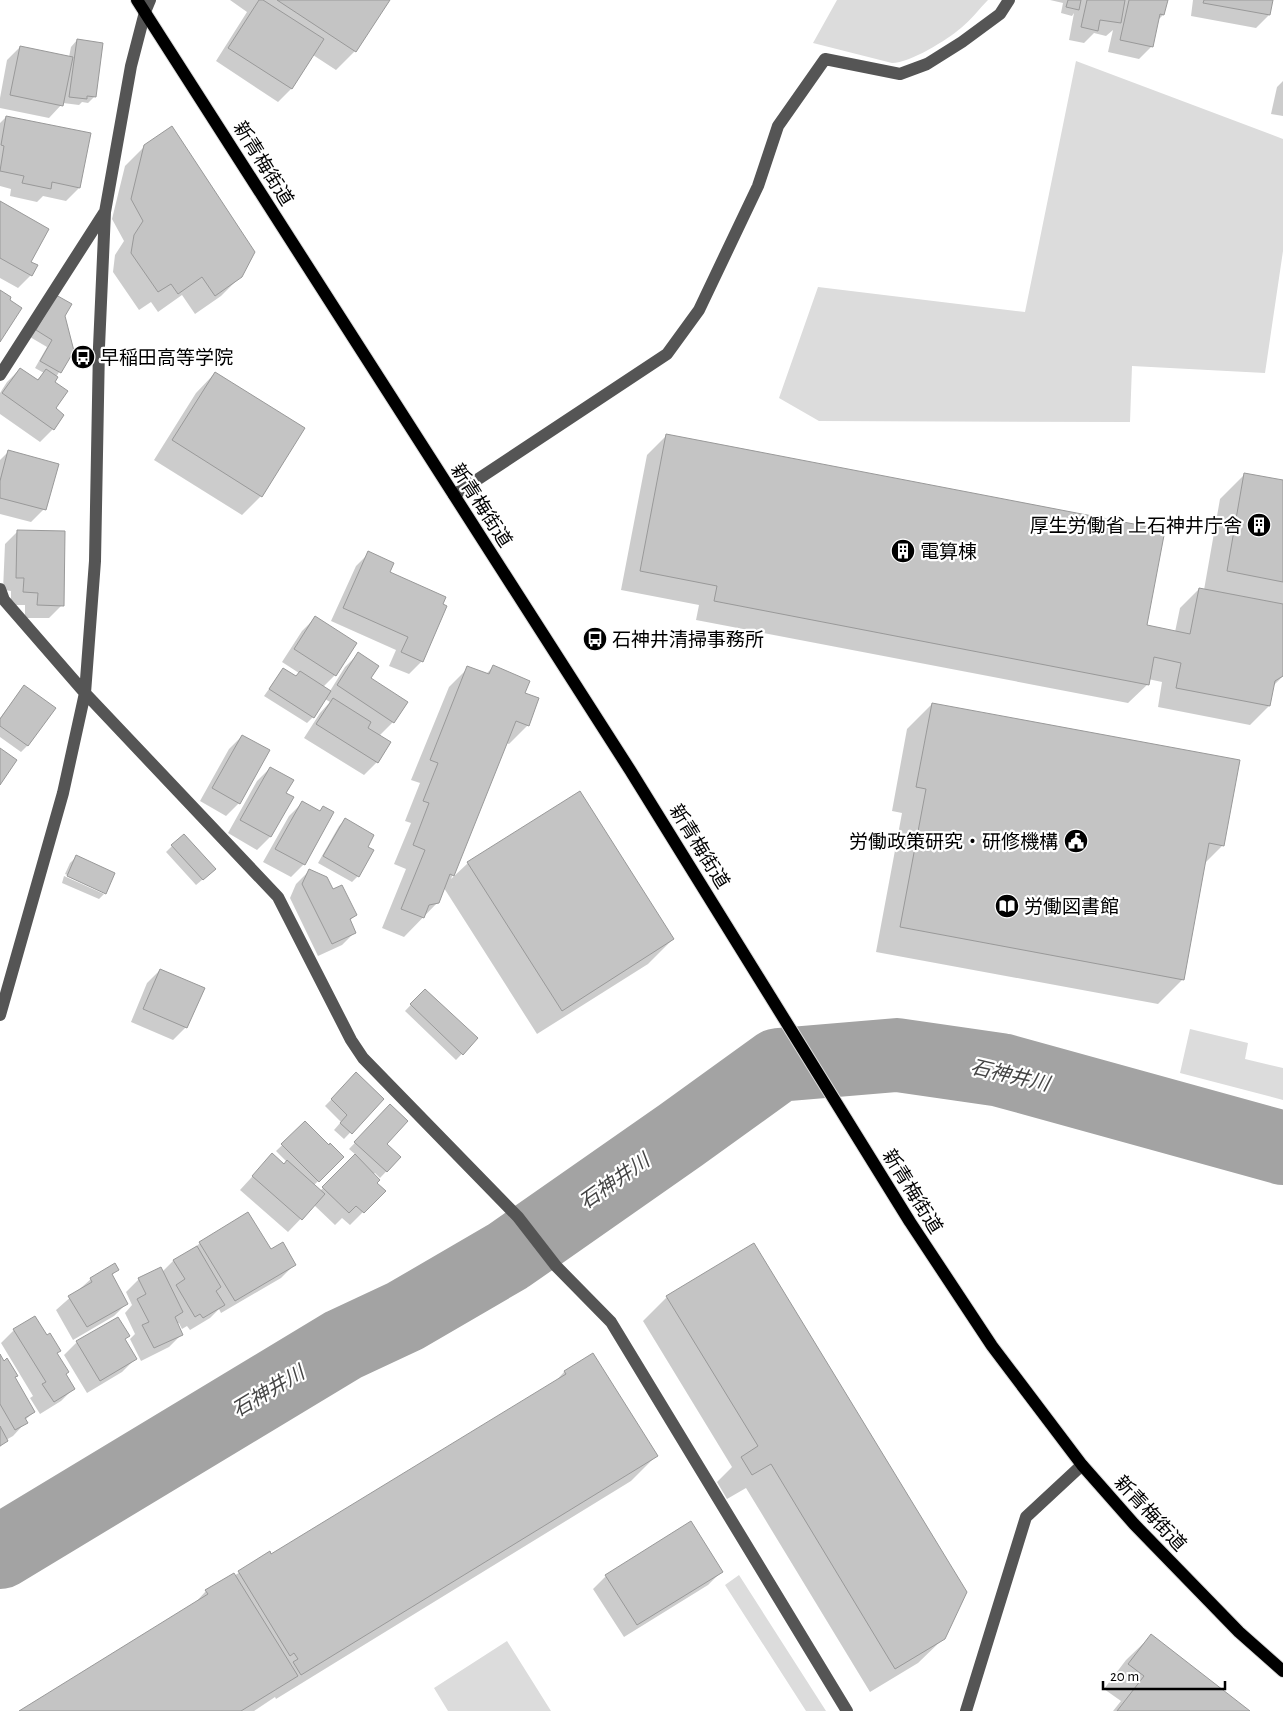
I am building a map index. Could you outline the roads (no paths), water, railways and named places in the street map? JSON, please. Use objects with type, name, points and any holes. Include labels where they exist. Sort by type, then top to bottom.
[{"type":"main road","name":"新青梅街道","points":[[137,0],[148,6],[454,495],[630,770],[910,1222],[992,1346],[1082,1465],[1134,1524],[1239,1632],[1283,1671]]},
{"type":"street","points":[[454,495],[667,354],[699,310],[758,186],[778,126],[825,59],[900,74],[927,64],[962,42],[1000,14],[1009,0]]},
{"type":"street","points":[[0,1015],[63,793],[85,693],[95,561],[99,347],[105,212],[131,66],[148,6]]},
{"type":"street","points":[[0,375],[105,212]]},
{"type":"street","points":[[0,589],[4,600],[85,693],[278,897],[351,1040],[364,1058],[518,1217],[556,1266],[611,1322],[847,1711]]},
{"type":"street","points":[[966,1711],[1026,1517],[1082,1465]]},
{"type":"waterway","name":"石神井川","points":[[0,1552],[343,1345],[405,1316],[508,1256],[778,1065],[897,1055],[1001,1070],[1283,1148]]},
{"type":"place","name":"早稲田高等学院","points":[[83,357]]},
{"type":"place","name":"厚生労働省 上石神井庁舎","points":[[1259,525]]},
{"type":"place","name":"電算棟","points":[[903,551]]},
{"type":"place","name":"石神井清掃事務所","points":[[595,639]]},
{"type":"place","name":"労働政策研究・研修機構","points":[[1076,841]]},
{"type":"place","name":"労働図書館","points":[[1007,906]]}]
